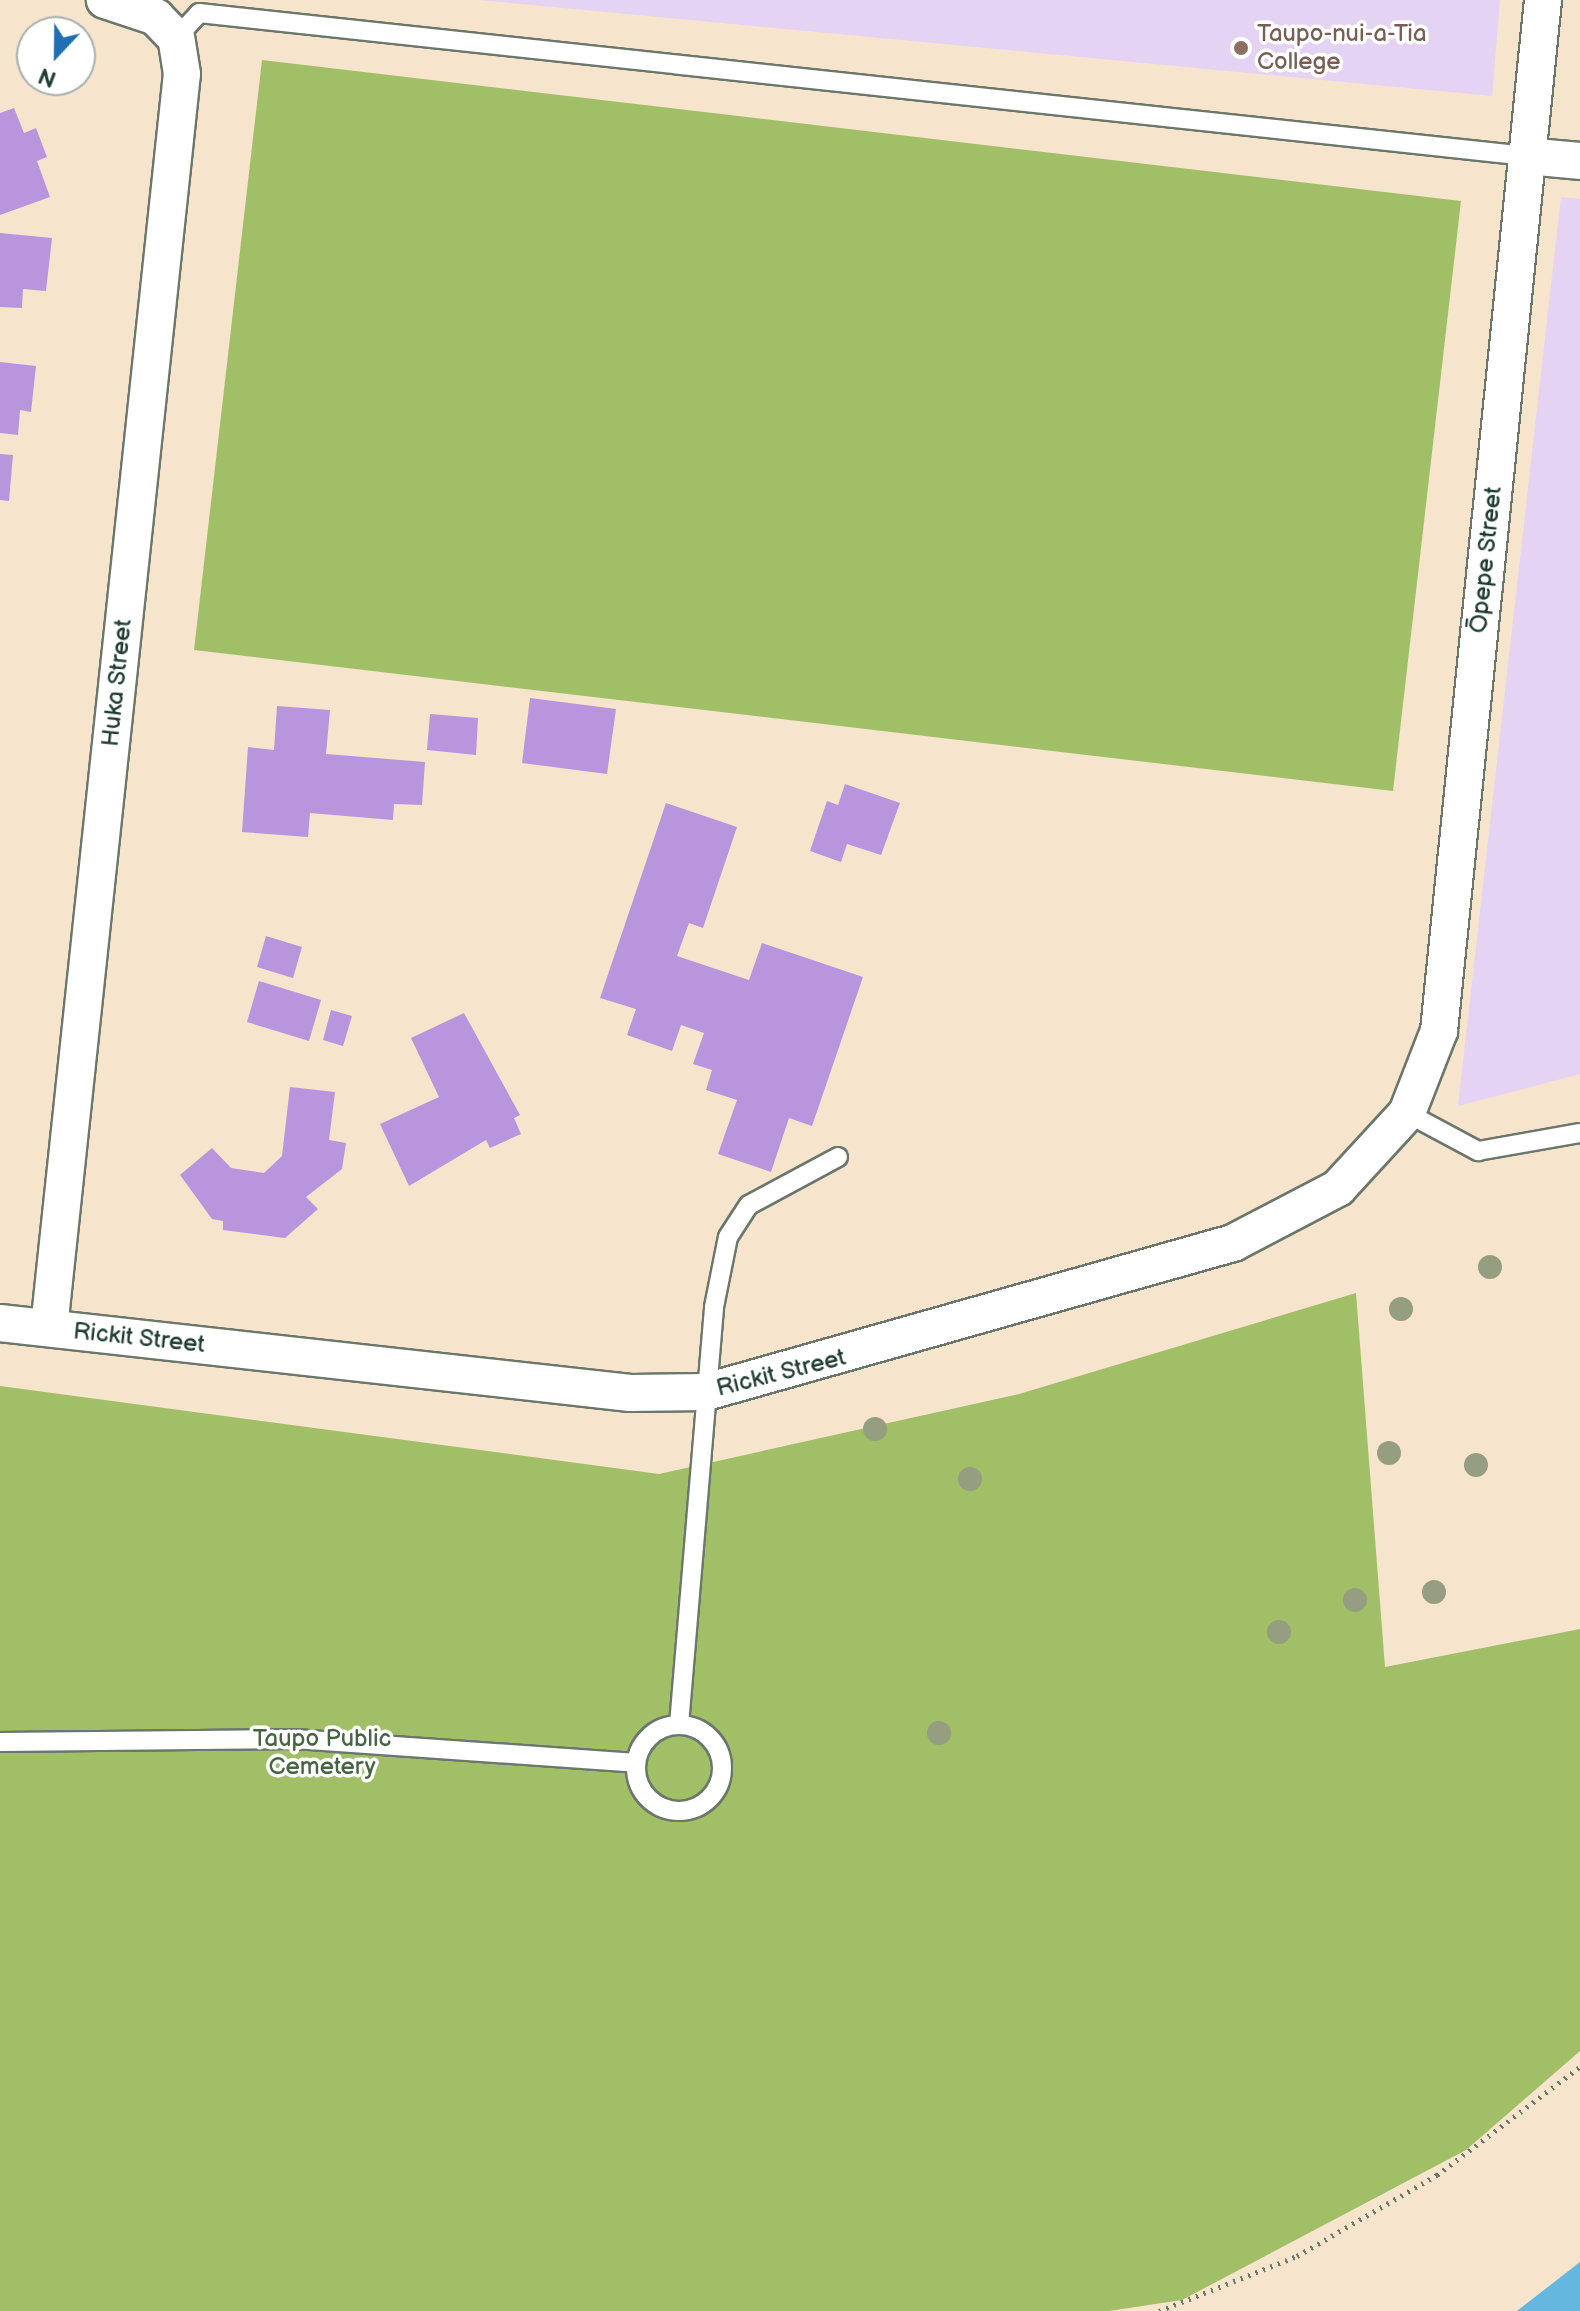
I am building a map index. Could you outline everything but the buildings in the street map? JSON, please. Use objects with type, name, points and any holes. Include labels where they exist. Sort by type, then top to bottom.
[{"type":"street","points":[[105,0],[156,17],[176,38]]},
{"type":"street","name":"Ōpepe Street","points":[[1407,1113],[1439,1031],[1543,0]]},
{"type":"street","name":"Huka Street","points":[[49,1328],[182,74],[176,38]]},
{"type":"street","points":[[1526,156],[1580,161]]},
{"type":"street","name":"Rickit Street","points":[[0,1323],[630,1393],[706,1392],[1233,1243],[1338,1188],[1407,1113]]},
{"type":"lane","points":[[176,38],[199,13],[1526,156]]},
{"type":"lane","points":[[1407,1113],[1478,1151],[1580,1133]]},
{"type":"lane","points":[[679,1725],[706,1392],[728,1237],[749,1205],[838,1157]]},
{"type":"lane","points":[[679,1725],[698,1729],[722,1757],[723,1776],[708,1800],[682,1812],[663,1809],[647,1799],[636,1763],[650,1735],[679,1725]]},
{"type":"lane","points":[[0,1742],[295,1739],[636,1763]]},
{"type":"path","points":[[1159,2311],[1297,2256],[1437,2175],[1580,2067]]},
{"type":"shaded area","name":"Taupo-nui-a-Tia College","points":[[480,0],[1500,0],[1492,96]]},
{"type":"shaded area","points":[[1561,197],[1580,199],[1580,1074],[1458,1106]]},
{"type":"green space","points":[[262,60],[1461,201],[1393,791],[194,650]]},
{"type":"green space","name":"Taupo Public Cemetery","points":[[1356,1293],[1385,1667],[1580,1629],[1580,2051],[1466,2150],[1182,2300],[1109,2311],[0,2311],[0,1386],[659,1474],[1019,1394]]},
{"type":"water","points":[[1580,2262],[1580,2311],[1517,2311]]},
{"type":"place","name":"Taupo-nui-a-Tia College","points":[[1241,48]]}]
